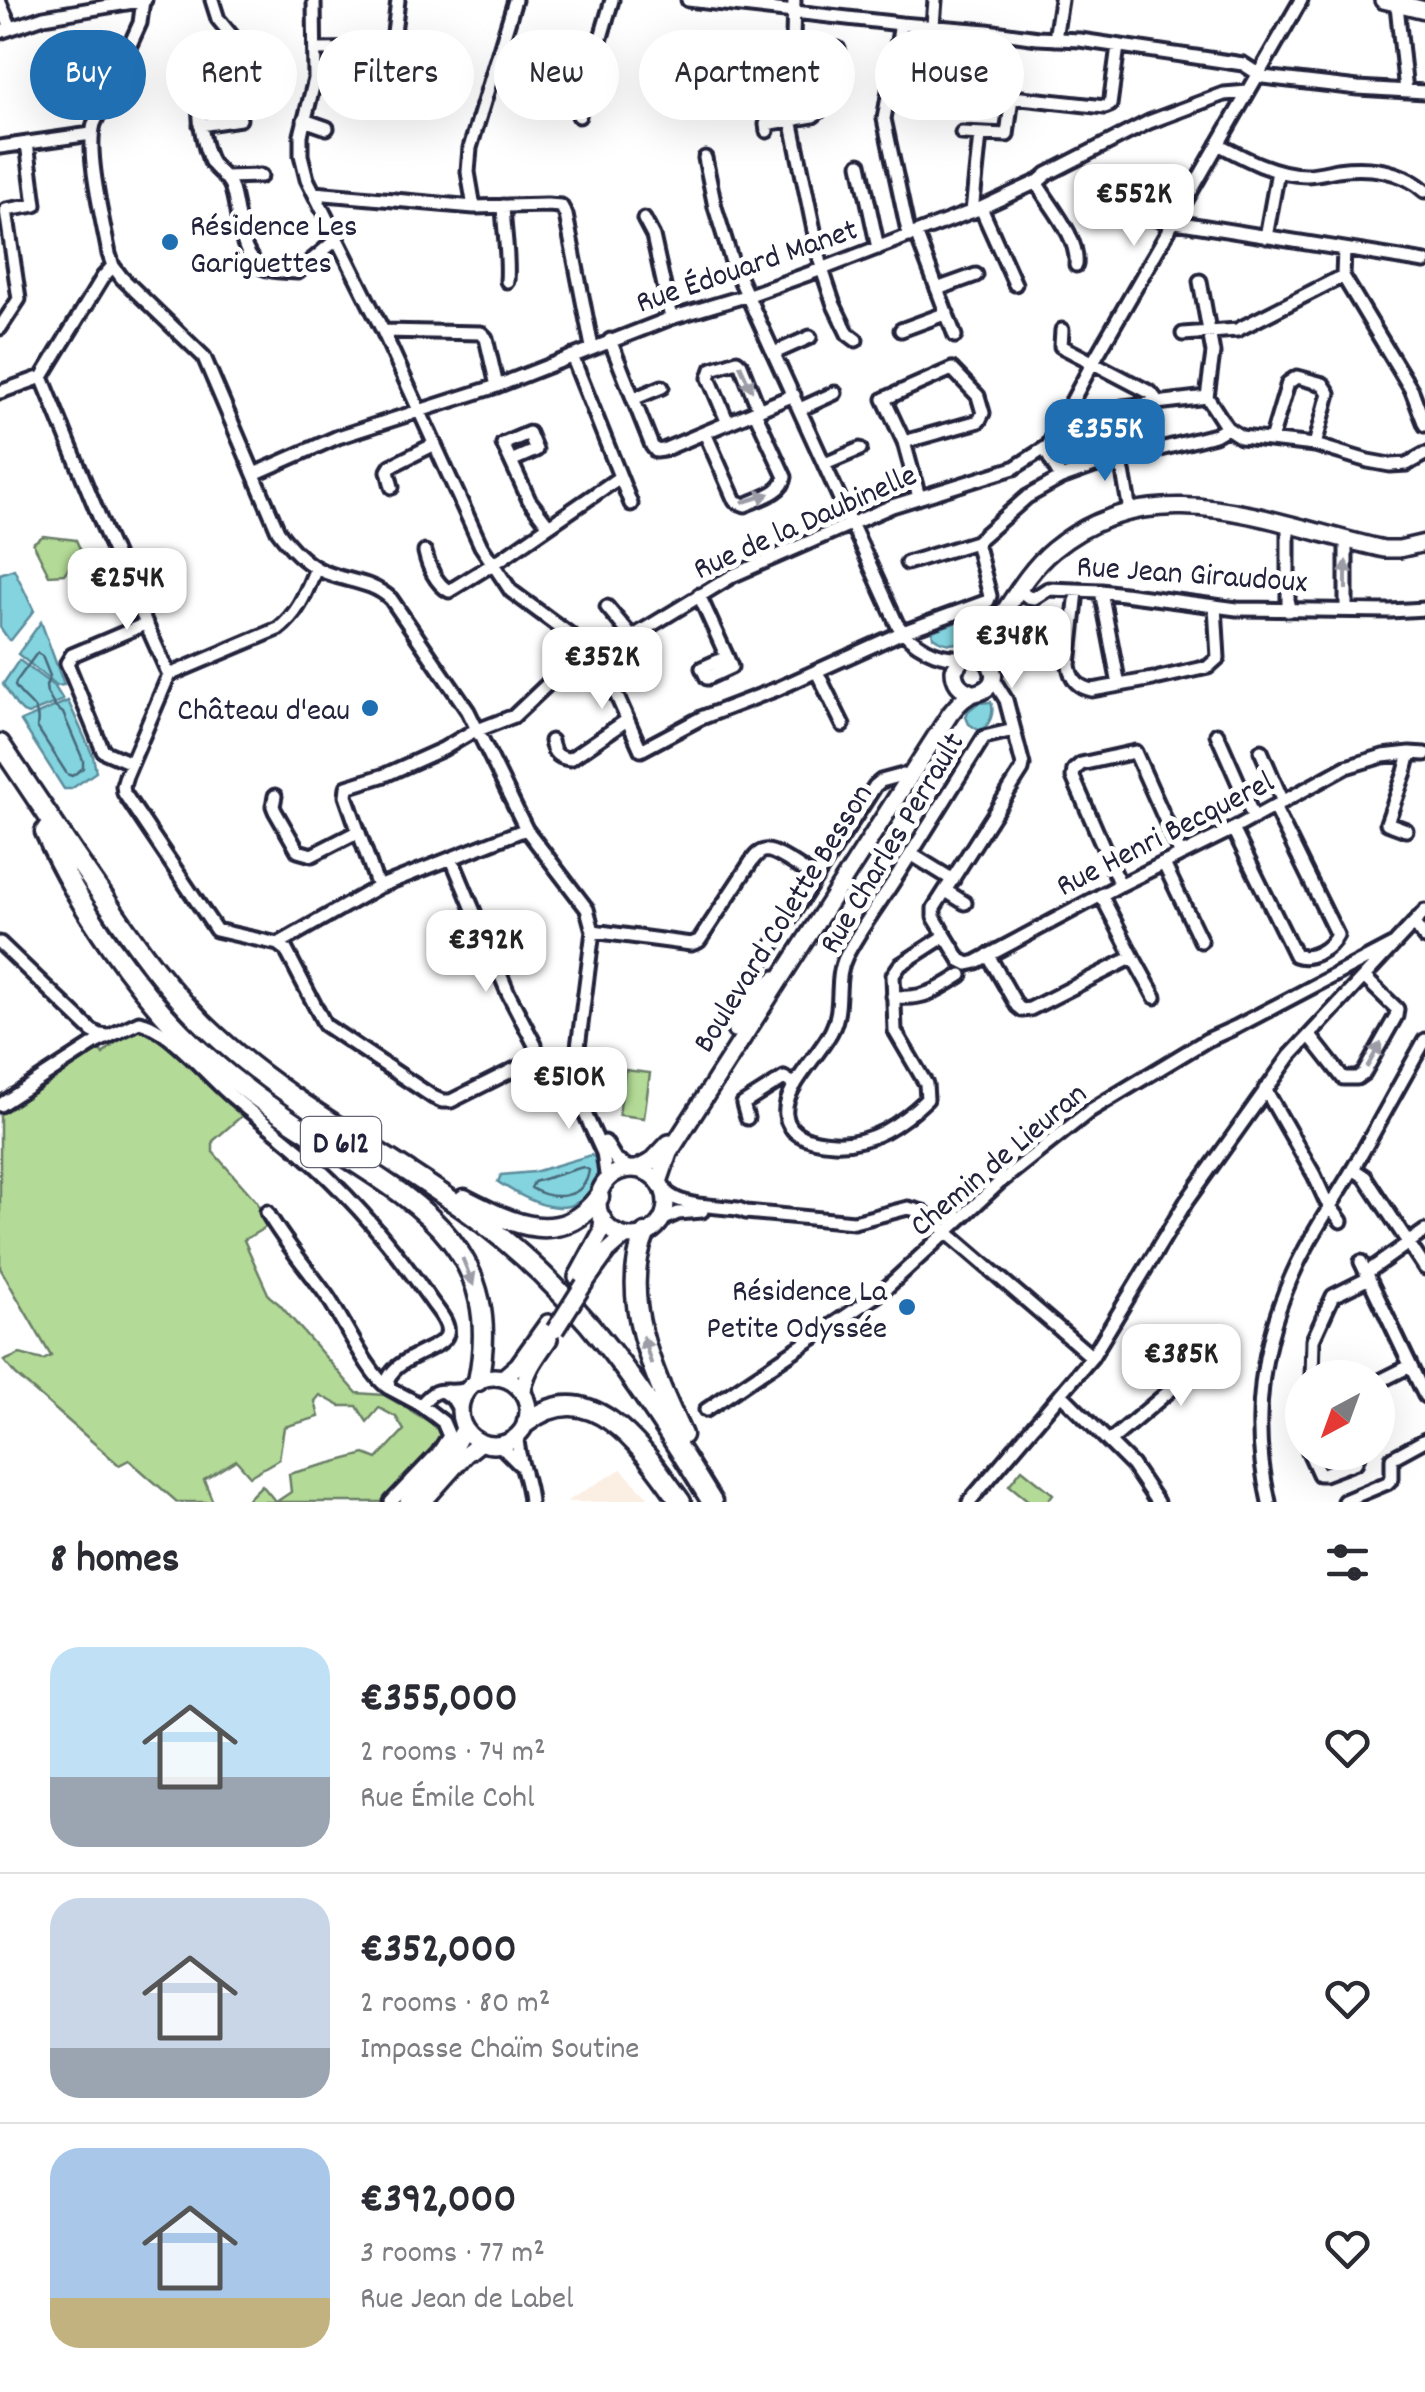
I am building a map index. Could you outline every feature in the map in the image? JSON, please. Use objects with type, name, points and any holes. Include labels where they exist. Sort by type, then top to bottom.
[{"type":"highway","name":"D 612","points":[[0,744],[125,929],[161,977],[213,1033],[255,1069],[459,1206],[538,1270],[583,1315],[622,1364],[715,1502]]},
{"type":"highway","name":"D 612","points":[[0,765],[130,957],[198,1036],[270,1094],[467,1226],[508,1258],[580,1329],[623,1385],[699,1502]]},
{"type":"highway","points":[[45,832],[108,940],[184,1036],[238,1084],[392,1187],[445,1231],[461,1254],[480,1308],[484,1347],[473,1385]]},
{"type":"highway","points":[[255,1069],[454,1194],[519,1224],[543,1228],[574,1220],[590,1210],[603,1189]]},
{"type":"highway","points":[[646,1234],[638,1251],[638,1304],[644,1343],[715,1502]]},
{"type":"highway","points":[[522,1429],[543,1410],[564,1406],[576,1406],[605,1417],[634,1440],[681,1502]]},
{"type":"main road","points":[[1390,2],[1425,10]]},
{"type":"main road","points":[[975,656],[993,668],[993,679],[987,688],[965,691],[955,679],[956,664],[975,656],[1019,590],[1052,550],[1087,528],[1130,512],[1164,506],[1204,506],[1384,549],[1399,550],[1425,543]]},
{"type":"main road","name":"Boulevard Colette Besson","points":[[634,1169],[646,1165],[664,1150],[944,711],[955,679]]},
{"type":"main road","name":"Boulevard Colette Besson","points":[[661,1185],[670,1153],[865,846],[950,714],[975,692]]},
{"type":"main road","points":[[523,1392],[504,1378],[473,1385],[461,1399],[464,1429],[480,1443],[500,1446],[522,1429],[528,1412],[523,1382],[580,1281],[601,1233],[603,1189],[614,1174],[634,1169],[646,1171],[661,1185],[666,1199],[662,1220],[646,1234],[624,1237],[580,1281]]},
{"type":"main road","points":[[603,1219],[624,1237]]},
{"type":"main road","points":[[504,1378],[552,1326]]},
{"type":"main road","points":[[408,1502],[447,1460],[464,1429]]},
{"type":"main road","points":[[423,1502],[480,1443]]},
{"type":"street","points":[[0,3],[6,30],[44,17],[144,0],[140,23],[91,134],[108,254],[122,278],[204,357],[278,531],[298,555],[316,568],[378,588],[391,599],[478,730],[526,829],[587,908],[593,931],[576,1084],[579,1104],[604,1153],[603,1189]]},
{"type":"street","points":[[212,0],[227,30]]},
{"type":"street","points":[[314,0],[316,80],[301,135],[307,178],[383,332],[468,520],[493,564],[511,592],[599,656],[641,750],[701,718],[988,600],[976,542]]},
{"type":"street","points":[[394,30],[398,0]]},
{"type":"street","points":[[474,207],[468,172],[470,148],[515,0]]},
{"type":"street","points":[[603,30],[612,0]]},
{"type":"street","points":[[689,0],[794,6],[901,24],[1080,40],[1243,64],[1263,77],[1423,92]]},
{"type":"street","points":[[933,25],[935,0]]},
{"type":"street","points":[[1054,40],[1061,0]]},
{"type":"street","points":[[1060,478],[1048,455],[1048,446],[1297,2]]},
{"type":"street","points":[[1390,2],[1400,36],[1406,91]]},
{"type":"street","points":[[901,24],[884,119],[912,235],[955,336]]},
{"type":"street","points":[[962,133],[1007,135],[1012,97],[1104,107],[1110,104],[1118,46]]},
{"type":"street","name":"Rue Édouard Manet","points":[[254,474],[338,437],[497,386],[610,340],[912,235],[1036,182],[1149,122],[1224,94],[1248,92]]},
{"type":"street","points":[[200,120],[206,150],[230,186],[246,248],[260,266],[298,272],[336,239]]},
{"type":"street","points":[[200,125],[233,120]]},
{"type":"street","points":[[304,120],[327,128]]},
{"type":"street","points":[[768,131],[766,124],[791,120],[822,269],[834,305],[848,334],[856,340]]},
{"type":"street","points":[[0,148],[91,134]]},
{"type":"street","points":[[980,135],[977,210],[1014,284]]},
{"type":"street","points":[[0,328],[19,298],[3,211],[35,205],[27,143]]},
{"type":"street","points":[[1218,144],[1278,171],[1306,175],[1359,168],[1386,171],[1406,177],[1425,191]]},
{"type":"street","points":[[705,158],[726,245],[903,632],[939,655],[975,656]]},
{"type":"street","points":[[860,164],[878,248]]},
{"type":"street","points":[[1266,237],[1278,171]]},
{"type":"street","points":[[224,177],[261,176]]},
{"type":"street","points":[[1036,182],[1056,210],[1077,255],[1076,265]]},
{"type":"street","points":[[314,192],[474,207],[562,206],[592,347]]},
{"type":"street","points":[[502,206],[507,281]]},
{"type":"street","points":[[1088,208],[1425,262]]},
{"type":"street","points":[[644,219],[653,236],[671,318]]},
{"type":"street","points":[[1344,250],[1343,276],[1412,391],[1425,425]]},
{"type":"street","points":[[0,392],[42,377],[113,266]]},
{"type":"street","points":[[0,271],[16,268]]},
{"type":"street","points":[[938,289],[976,275]]},
{"type":"street","points":[[1183,334],[1236,330],[1343,276]]},
{"type":"street","points":[[1200,281],[1213,353],[1208,398],[1227,428],[1241,437],[1315,445],[1390,465],[1407,464],[1425,454]]},
{"type":"street","points":[[901,330],[947,313]]},
{"type":"street","points":[[1062,330],[1061,346],[1150,393],[1158,402]]},
{"type":"street","points":[[383,332],[481,333],[486,338],[497,386]]},
{"type":"street","points":[[774,353],[810,337]]},
{"type":"street","points":[[610,340],[656,451],[794,396]]},
{"type":"street","points":[[572,356],[631,504]]},
{"type":"street","points":[[705,433],[735,501],[745,504],[781,488],[785,477],[741,365],[736,361],[712,369],[709,378],[728,423]]},
{"type":"street","points":[[904,442],[979,421],[984,413],[978,396],[952,368],[884,399],[904,442],[919,497]]},
{"type":"street","points":[[42,377],[168,675]]},
{"type":"street","points":[[1271,440],[1288,384],[1296,377],[1323,384],[1329,393],[1315,445]]},
{"type":"street","points":[[633,399],[662,387]]},
{"type":"street","points":[[800,409],[835,393]]},
{"type":"street","name":"Rue de la Daubinelle","points":[[357,832],[347,787],[386,775],[514,716],[554,678],[599,656],[734,575],[919,497],[1014,468],[1123,407],[1208,398]]},
{"type":"street","points":[[1061,421],[1081,429]]},
{"type":"street","points":[[907,563],[976,542],[1027,496],[1060,478],[1215,435],[1227,428]]},
{"type":"street","points":[[392,488],[388,471],[391,466],[435,444]]},
{"type":"street","points":[[825,464],[860,449]]},
{"type":"street","points":[[1120,460],[1130,512]]},
{"type":"street","points":[[512,461],[529,500],[549,526]]},
{"type":"street","points":[[425,552],[428,566],[443,588],[450,591],[620,477]]},
{"type":"street","points":[[1288,525],[1288,611]]},
{"type":"street","points":[[1346,541],[1346,609]]},
{"type":"street","points":[[316,568],[299,608],[278,629],[168,675],[131,764],[124,793],[216,930],[278,944],[286,950],[325,1025],[442,1102],[537,1058],[576,1063]]},
{"type":"street","name":"Rue Jean Giraudoux","points":[[1019,590],[1034,598],[1048,590],[1101,591],[1288,611],[1425,609]]},
{"type":"street","points":[[1077,590],[1070,675],[1084,689],[1092,690],[1208,668],[1218,658],[1215,606]]},
{"type":"street","points":[[1101,591],[1118,685]]},
{"type":"street","points":[[699,595],[727,657]]},
{"type":"street","points":[[607,607],[632,637]]},
{"type":"street","points":[[131,764],[103,751],[67,663],[72,655],[146,624]]},
{"type":"street","points":[[939,655],[955,679]]},
{"type":"street","points":[[817,672],[843,725]]},
{"type":"street","points":[[993,679],[1006,700],[1022,770],[934,908],[934,917],[964,962],[976,962],[988,955],[1022,1010],[1133,957]]},
{"type":"street","points":[[975,692],[992,693],[1006,700]]},
{"type":"street","points":[[551,741],[556,754],[570,759],[627,720]]},
{"type":"street","name":"Rue Charles Perrault","points":[[893,996],[895,1031],[926,1084],[927,1098],[882,1133],[860,1142],[816,1142],[795,1132],[785,1111],[789,1094],[835,1024],[844,960],[984,738],[1014,730]]},
{"type":"street","points":[[1216,734],[1254,818]]},
{"type":"street","points":[[1234,829],[1296,955],[1316,955],[1337,935],[1278,804],[1261,751]]},
{"type":"street","points":[[1120,886],[1073,777],[1081,764],[1135,752],[1180,855]]},
{"type":"street","points":[[1406,830],[1387,823],[1410,753]]},
{"type":"street","name":"Rue Henri Becquerel","points":[[988,955],[1234,829],[1334,772],[1360,762],[1425,754]]},
{"type":"street","points":[[734,1037],[756,985],[759,966],[875,786],[903,775]]},
{"type":"street","points":[[275,796],[275,811],[298,851],[312,854],[357,832],[378,887]]},
{"type":"street","points":[[278,944],[378,887],[526,829]]},
{"type":"street","points":[[593,931],[699,942],[751,862],[764,850],[816,878]]},
{"type":"street","points":[[911,854],[965,903]]},
{"type":"street","points":[[452,860],[508,994],[535,1045],[537,1058]]},
{"type":"street","points":[[1164,864],[1201,941]]},
{"type":"street","points":[[1101,896],[1156,998]]},
{"type":"street","points":[[968,1502],[1092,1356],[1186,1202],[1290,1056],[1425,911]]},
{"type":"street","points":[[1414,924],[1425,938]]},
{"type":"street","points":[[945,936],[900,965],[893,975],[893,996],[916,998],[932,994],[961,976]]},
{"type":"street","points":[[0,943],[85,1025],[108,1036]]},
{"type":"street","name":"Chemin de Lieuran","points":[[706,1410],[884,1292],[970,1208],[1091,1110],[1206,1040],[1392,945]]},
{"type":"street","points":[[756,985],[775,977]]},
{"type":"street","points":[[1310,1036],[1344,1078],[1364,1074],[1397,1009],[1364,977]]},
{"type":"street","points":[[0,1105],[108,1036],[139,1022],[157,1027],[229,1094],[303,1154],[394,1251],[438,1312],[448,1332],[445,1340],[399,1364],[388,1379],[390,1388]]},
{"type":"street","points":[[1269,1502],[1262,1474],[1261,1381],[1284,1292],[1425,1040]]},
{"type":"street","points":[[746,1118],[743,1104],[784,1078],[796,1086]]},
{"type":"street","points":[[576,1084],[616,1160],[634,1169]]},
{"type":"street","points":[[1265,1089],[1341,1222]]},
{"type":"street","points":[[1353,1170],[1365,1177],[1425,1268]]},
{"type":"street","points":[[661,1185],[678,1201],[746,1212]]},
{"type":"street","points":[[662,1220],[696,1211],[854,1222],[908,1208],[922,1212],[1092,1356]]},
{"type":"street","points":[[267,1212],[329,1299],[373,1373],[442,1422],[449,1436],[392,1502]]},
{"type":"street","points":[[1312,1360],[1313,1340],[1332,1296],[1425,1232]]},
{"type":"street","points":[[1365,1271],[1425,1396]]},
{"type":"street","points":[[1110,1441],[1224,1345]]},
{"type":"street","points":[[1395,1374],[1410,1366]]},
{"type":"street","points":[[421,1406],[439,1390],[455,1392],[473,1385]]},
{"type":"street","points":[[439,1390],[449,1395],[459,1409]]},
{"type":"street","points":[[1061,1394],[1132,1465],[1157,1502]]},
{"type":"street","points":[[522,1429],[522,1467],[530,1502]]},
{"type":"street","points":[[1344,1501],[1388,1483],[1392,1478],[1392,1458],[1425,1440]]},
{"type":"street","points":[[500,1446],[522,1467]]},
{"type":"shaded area","points":[[621,1469],[653,1502],[566,1502]]},
{"type":"green space","points":[[43,536],[76,540],[81,551],[64,574],[49,575],[33,543]]},
{"type":"green space","points":[[145,1029],[156,1034],[245,1113],[213,1141],[213,1152],[257,1202],[266,1227],[244,1240],[269,1296],[357,1393],[384,1395],[435,1425],[443,1438],[430,1457],[384,1502],[276,1502],[291,1492],[289,1474],[365,1454],[377,1459],[404,1430],[396,1417],[379,1408],[367,1422],[357,1406],[340,1406],[320,1395],[315,1401],[319,1417],[284,1427],[279,1459],[250,1476],[236,1460],[204,1480],[213,1502],[177,1502],[129,1460],[119,1465],[4,1361],[20,1354],[43,1360],[51,1356],[0,1268],[0,1109],[99,1048],[103,1054],[122,1038]]},
{"type":"green space","points":[[625,1070],[650,1073],[644,1118],[619,1115]]},
{"type":"green space","points":[[1022,1469],[1053,1494],[1047,1502],[1030,1502],[1009,1485]]},
{"type":"green space","points":[[262,1485],[276,1502],[236,1502],[247,1500]]},
{"type":"water","points":[[14,569],[34,611],[9,640],[0,627],[0,574]]},
{"type":"water","points":[[976,615],[981,622],[960,642],[948,644],[933,637],[932,631]]},
{"type":"water","points":[[41,622],[64,685],[57,686],[18,654]]},
{"type":"water","points":[[1011,628],[1015,628],[1022,658],[1003,670],[1003,642]]},
{"type":"water","points":[[19,660],[55,687],[63,700],[28,714],[23,712],[3,684]]},
{"type":"water","points":[[68,701],[93,756],[96,772],[71,789],[64,789],[21,721]]},
{"type":"water","points":[[991,702],[992,714],[984,728],[980,731],[969,724],[968,711],[978,703]]},
{"type":"water","points":[[591,1155],[597,1159],[598,1178],[582,1200],[571,1205],[559,1207],[533,1201],[498,1182],[501,1175],[534,1172]]},
{"type":"place","name":"Résidence Les Gariguettes","points":[[170,242]]},
{"type":"place","name":"Château d'eau","points":[[370,708]]},
{"type":"place","name":"Résidence La Petite Odyssée","points":[[907,1307]]}]
